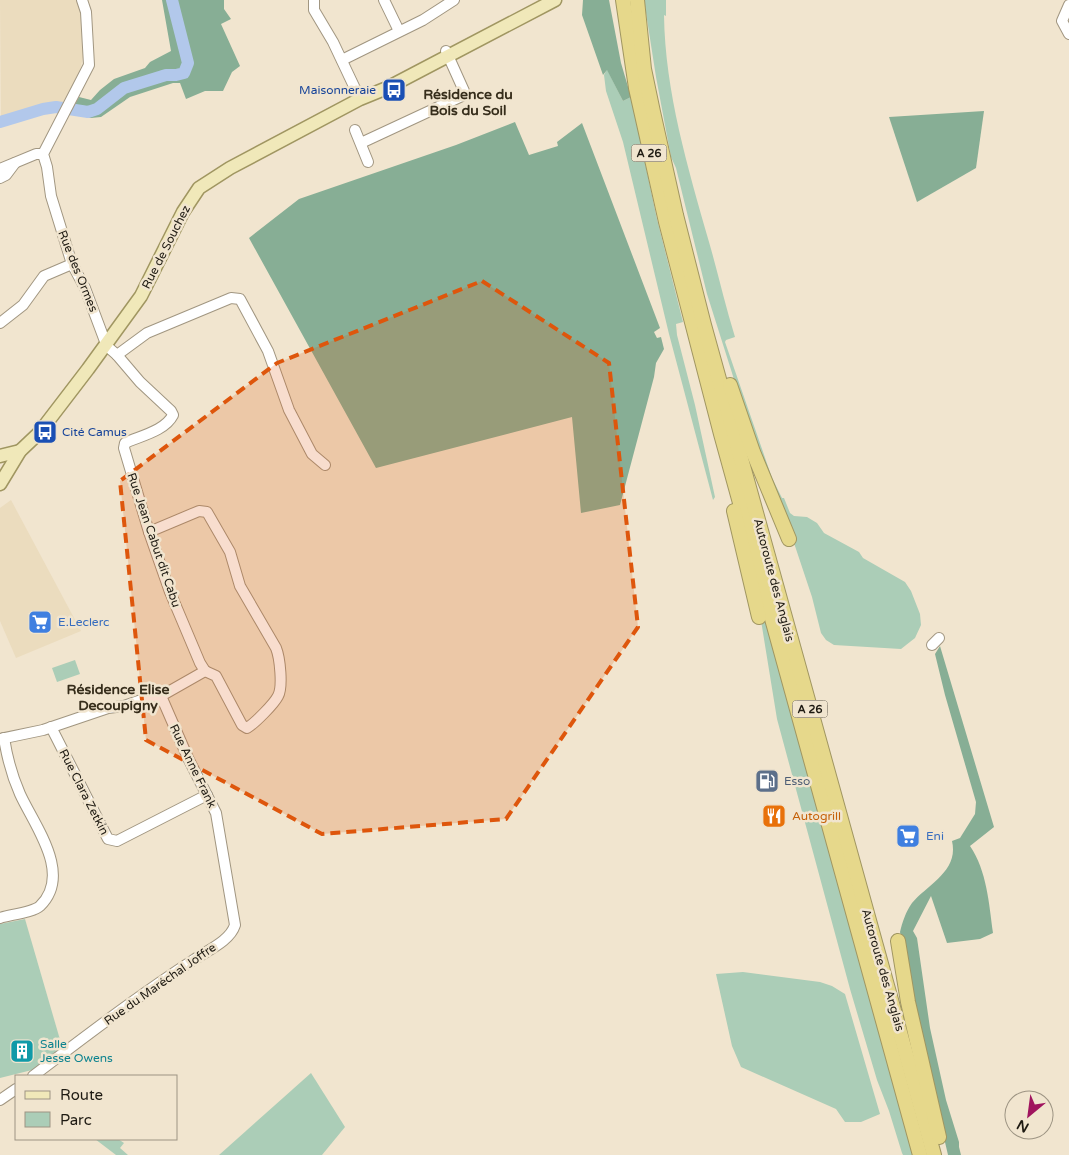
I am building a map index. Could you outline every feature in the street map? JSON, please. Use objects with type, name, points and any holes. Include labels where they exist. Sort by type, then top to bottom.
[{"type":"highway","name":"Autoroute des Anglais","points":[[623,0],[634,79],[652,167],[721,434],[920,1155]]},
{"type":"highway","name":"Autoroute des Anglais","points":[[637,0],[644,69],[665,169],[704,325],[934,1155]]},
{"type":"highway","points":[[688,262],[699,281],[724,369],[742,422],[789,538]]},
{"type":"highway","points":[[721,434],[724,462],[738,532],[759,617]]},
{"type":"highway","points":[[898,941],[908,1002],[943,1155]]},
{"type":"main road","name":"Rue de Souchez","points":[[448,53],[539,3],[554,0]]},
{"type":"main road","name":"Rue de Souchez","points":[[0,484],[20,451],[39,433],[88,370],[141,296],[183,212],[199,188],[230,168],[360,99],[373,89],[554,0]]},
{"type":"main road","name":"Rue de Souchez","points":[[0,457],[20,451]]},
{"type":"main road","points":[[0,457],[6,463],[8,470]]},
{"type":"street","points":[[0,169],[36,154],[43,154],[90,65],[86,12],[82,0]]},
{"type":"street","points":[[314,0],[314,10],[342,60],[360,99]]},
{"type":"street","points":[[384,0],[399,31]]},
{"type":"street","points":[[342,60],[423,20],[454,0]]},
{"type":"street","points":[[1069,5],[1062,21],[1069,34]]},
{"type":"street","points":[[361,143],[462,96],[464,91],[448,53]]},
{"type":"street","points":[[355,130],[368,162]]},
{"type":"street","name":"Rue des Ormes","points":[[43,154],[51,196],[72,264],[85,288],[106,344]]},
{"type":"street","points":[[0,178],[6,175],[15,163]]},
{"type":"street","points":[[0,323],[23,305],[44,276],[72,264]]},
{"type":"street","points":[[106,344],[117,355],[147,333],[231,298],[240,299],[268,351],[289,410],[302,436],[312,454],[325,465]]},
{"type":"street","name":"Rue Jean Cabut dit Cabu","points":[[117,355],[140,382],[173,415],[170,422],[125,443],[124,448],[149,532],[170,592],[200,663],[205,671],[216,676],[242,725],[247,728],[279,695],[281,687],[278,654],[240,586],[230,552],[207,512],[199,511],[149,532]]},
{"type":"street","points":[[0,918],[39,907],[49,895],[52,885],[52,858],[20,793],[6,756],[2,739],[51,727],[108,708],[161,696],[205,671]]},
{"type":"street","name":"Rue Anne Frank","points":[[161,696],[188,758],[216,813],[235,926]]},
{"type":"street","name":"Rue Clara Zetkin","points":[[51,727],[108,839],[117,841],[207,794]]},
{"type":"street","name":"Rue du Maréchal Joffre","points":[[34,1075],[127,1005],[233,933],[235,926]]},
{"type":"street","points":[[0,1100],[15,1090]]},
{"type":"highlighted area","points":[[482,281],[609,363],[638,627],[506,819],[322,834],[146,740],[120,481],[277,363]]},
{"type":"shaded area","points":[[0,0],[76,0],[83,20],[85,49],[77,82],[66,103],[43,105],[1,117]]},
{"type":"shaded area","points":[[11,500],[81,631],[16,658],[0,621],[0,508]]},
{"type":"green space","points":[[162,0],[224,0],[224,9],[231,19],[221,24],[240,66],[232,72],[223,91],[205,91],[186,99],[180,83],[173,83],[130,97],[101,117],[91,118],[70,114],[79,97],[91,100],[114,79],[145,68],[150,62],[171,51]]},
{"type":"green space","points":[[583,0],[609,0],[621,63],[631,97],[623,101],[607,70],[603,75],[582,15]]},
{"type":"green space","points":[[644,0],[666,0],[666,16],[664,15],[665,44],[673,101],[686,158],[735,337],[725,342],[772,478],[782,498],[784,498],[790,513],[794,516],[807,517],[817,523],[824,533],[859,552],[863,558],[905,582],[911,591],[920,614],[921,625],[915,638],[901,649],[834,645],[826,640],[821,633],[812,597],[792,537],[751,433],[707,294],[676,168],[671,157]]},
{"type":"green space","points":[[607,69],[623,101],[631,97],[657,219],[683,322],[676,324],[677,335],[695,405],[715,497],[713,500],[669,334],[623,142],[606,91],[604,75]]},
{"type":"green space","points":[[984,111],[976,168],[917,202],[889,117]]},
{"type":"green space","points":[[515,122],[529,155],[558,146],[557,142],[582,123],[660,328],[654,332],[657,338],[661,337],[664,349],[656,363],[654,377],[620,505],[581,513],[572,417],[376,468],[249,238],[299,199],[456,145]]},
{"type":"green space","points":[[760,595],[914,1155],[903,1155],[902,1153],[877,1080],[850,989],[777,719],[757,596]]},
{"type":"green space","points":[[940,646],[994,827],[970,846],[984,877],[993,933],[980,939],[947,943],[931,896],[913,931],[917,938],[930,1028],[946,1100],[961,1155],[948,1155],[921,1039],[915,1000],[900,932],[904,917],[912,903],[947,869],[953,851],[952,841],[960,838],[975,814],[976,802],[935,654]]},
{"type":"green space","points":[[75,660],[80,674],[57,682],[52,668]]},
{"type":"green space","points":[[25,919],[63,1050],[40,1068],[0,1078],[0,924]]},
{"type":"green space","points":[[743,972],[820,982],[832,986],[845,994],[880,1114],[861,1122],[845,1122],[836,1109],[741,1067],[732,1046],[716,974]]},
{"type":"green space","points":[[311,1073],[345,1127],[322,1155],[219,1155]]},
{"type":"green space","points":[[96,1140],[120,1140],[124,1143],[120,1148],[128,1155],[116,1155]]},
{"type":"waterway","points":[[0,122],[56,107],[88,112],[97,109],[124,88],[166,75],[184,73],[188,63],[172,0]]},
{"type":"place","name":"Maisonneraie","points":[[394,90]]},
{"type":"place","name":"Cité Camus","points":[[45,432]]},
{"type":"place","name":"E.Leclerc","points":[[40,622]]},
{"type":"place","name":"Esso","points":[[767,781]]},
{"type":"place","name":"Autogrill","points":[[774,816]]},
{"type":"place","name":"Eni","points":[[908,836]]},
{"type":"place","name":"Salle Jesse Owens","points":[[22,1051]]},
{"type":"district","name":"Résidence du Bois du Soil","points":[[468,102]]},
{"type":"district","name":"Résidence Elise Decoupigny","points":[[118,698]]}]
